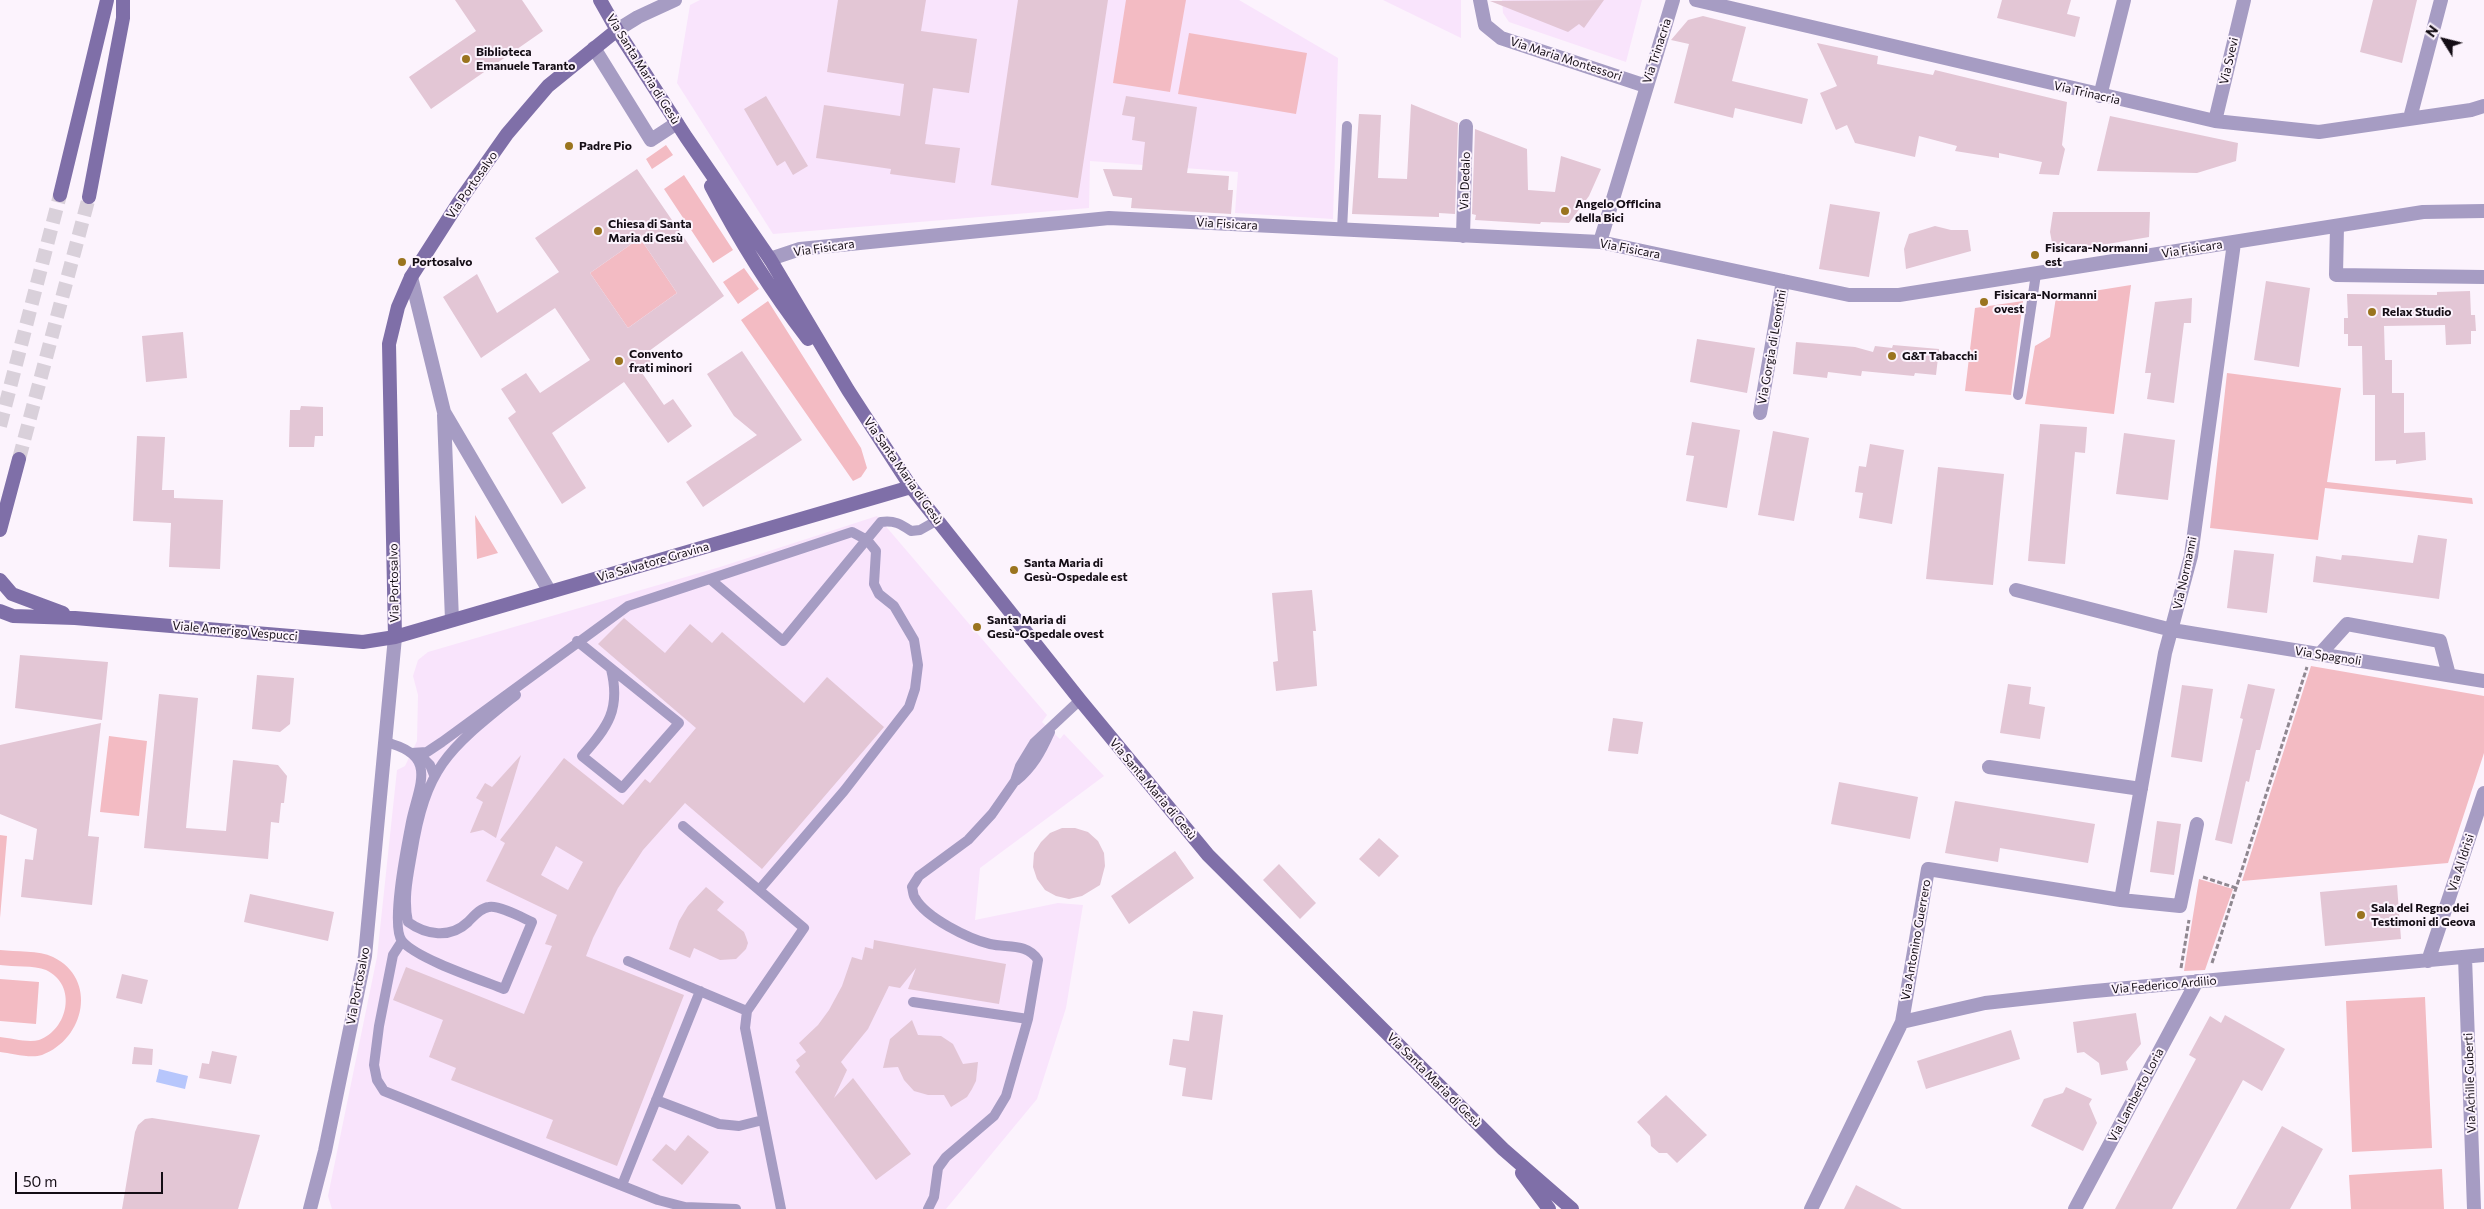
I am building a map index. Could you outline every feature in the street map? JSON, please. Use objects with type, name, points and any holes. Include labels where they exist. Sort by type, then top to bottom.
[{"type":"main road","points":[[60,195],[107,0]]},
{"type":"main road","points":[[89,197],[123,18],[123,0]]},
{"type":"main road","name":"Via Santa Maria di Gesù","points":[[600,0],[617,30],[686,137]]},
{"type":"main road","name":"Via Portosalvo","points":[[395,637],[390,344],[398,308],[411,277],[459,202],[507,134],[548,86],[617,30]]},
{"type":"main road","points":[[686,137],[770,259],[848,390]]},
{"type":"main road","points":[[686,137],[731,225],[783,306],[848,390]]},
{"type":"main road","name":"Via Santa Maria di Gesù","points":[[848,390],[911,487],[936,521],[1208,855],[1504,1149]]},
{"type":"main road","points":[[0,530],[19,459]]},
{"type":"main road","name":"Via Salvatore Gravina","points":[[395,637],[911,487]]},
{"type":"main road","points":[[0,580],[12,594],[75,618]]},
{"type":"main road","points":[[0,611],[13,616],[75,618]]},
{"type":"main road","name":"Viale Amerigo Vespucci","points":[[75,618],[363,642],[395,637]]},
{"type":"main road","points":[[1504,1149],[1549,1209]]},
{"type":"main road","points":[[1504,1149],[1572,1209]]},
{"type":"street","points":[[617,30],[638,17],[675,0]]},
{"type":"street","name":"Via Maria Montessori","points":[[1480,0],[1485,24],[1501,38],[1646,86]]},
{"type":"street","name":"Via Trinacria","points":[[1600,242],[1673,0]]},
{"type":"street","name":"Via Trinacria","points":[[1696,0],[2100,96],[2215,121],[2319,132],[2484,106]]},
{"type":"street","points":[[2100,96],[2124,0]]},
{"type":"street","name":"Via Svevi","points":[[2215,121],[2244,0]]},
{"type":"street","points":[[2410,118],[2440,0]]},
{"type":"street","points":[[594,48],[651,140],[677,123]]},
{"type":"street","name":"Via Dedalo","points":[[1463,236],[1466,126]]},
{"type":"street","name":"Via Fisicara","points":[[770,259],[800,249],[1109,218],[1600,242],[1849,295],[1899,295],[2423,212],[2484,211]]},
{"type":"street","points":[[2337,226],[2336,275],[2484,277]]},
{"type":"street","name":"Via Normanni","points":[[2121,900],[2165,653],[2191,556],[2234,243]]},
{"type":"street","points":[[411,277],[444,412],[452,620]]},
{"type":"street","name":"Via Gorgia di Leontini","points":[[1760,413],[1783,281]]},
{"type":"street","points":[[444,412],[550,592]]},
{"type":"street","name":"Via Spagnoli","points":[[2016,590],[2172,630],[2484,681]]},
{"type":"street","points":[[2316,654],[2347,624],[2440,641],[2449,675]]},
{"type":"street","name":"Via Portosalvo","points":[[310,1209],[325,1151],[365,956],[395,637]]},
{"type":"street","points":[[1989,767],[2141,789]]},
{"type":"street","name":"Via Al Idrisi","points":[[2428,961],[2484,793]]},
{"type":"street","name":"Via Antonino Guerrero","points":[[1811,1209],[1902,1022],[1928,868],[2121,900],[2180,906],[2197,824]]},
{"type":"street","name":"Via Federico Ardilio","points":[[1902,1022],[1985,1003],[2484,955]]},
{"type":"street","name":"Via Achille Guberti","points":[[2465,957],[2474,1209]]},
{"type":"street","name":"Via Lamberto Loria","points":[[2075,1209],[2202,981]]},
{"type":"lane","points":[[1342,230],[1347,126]]},
{"type":"lane","points":[[2018,395],[2036,274]]},
{"type":"lane","points":[[710,579],[784,641],[882,522],[889,521],[901,524],[911,531],[920,530],[936,521]]},
{"type":"lane","points":[[415,754],[442,742],[577,641],[628,606],[852,532],[867,540],[876,551],[874,584],[879,594],[894,606],[914,640],[918,665],[915,689],[909,707],[896,727],[759,890]]},
{"type":"lane","points":[[577,641],[679,724],[622,788],[582,756],[602,733],[611,716],[616,696],[611,669]]},
{"type":"lane","points":[[415,754],[421,767],[423,778],[411,821],[397,920],[402,941],[414,952],[504,989],[532,922],[489,907],[477,912],[458,930],[446,934],[434,934],[416,928],[408,922],[406,889],[417,822],[434,775],[463,738],[554,664],[577,641]]},
{"type":"lane","points":[[928,1209],[934,1197],[938,1168],[946,1157],[994,1116],[1006,1096],[1028,1019],[1038,960],[1033,952],[1025,948],[991,944],[968,937],[929,912],[915,898],[912,887],[920,876],[968,840],[992,814],[1015,781],[1028,751],[1080,700]]},
{"type":"lane","points":[[385,742],[397,744],[415,754],[430,765],[434,775]]},
{"type":"lane","points":[[684,826],[804,928],[747,1011],[745,1028],[781,1209]]},
{"type":"lane","points":[[402,941],[393,955],[379,1026],[374,1065],[377,1080],[384,1091],[658,1200],[685,1206],[736,1209]]},
{"type":"lane","points":[[628,961],[747,1011]]},
{"type":"lane","points":[[622,1185],[700,991]]},
{"type":"lane","points":[[913,1002],[1028,1019]]},
{"type":"lane","points":[[656,1100],[719,1124],[739,1126],[764,1120]]},
{"type":"path","points":[[2202,981],[2316,654]]},
{"type":"path","points":[[2197,875],[2236,888]]},
{"type":"path","points":[[2178,983],[2190,914]]},
{"type":"shaded area","points":[[700,0],[1239,0],[1338,58],[1333,219],[1235,213],[1238,172],[1090,161],[1089,208],[773,234],[677,83],[690,5]]},
{"type":"shaded area","points":[[1126,0],[1186,0],[1170,92],[1113,83]]},
{"type":"shaded area","points":[[1383,0],[1461,0],[1461,38]]},
{"type":"shaded area","points":[[1502,0],[1642,0],[1626,62],[1509,22],[1503,13]]},
{"type":"shaded area","points":[[1189,33],[1307,53],[1296,114],[1178,94]]},
{"type":"shaded area","points":[[666,145],[673,155],[652,169],[646,159]]},
{"type":"shaded area","points":[[684,175],[733,250],[713,263],[664,189]]},
{"type":"shaded area","points":[[640,238],[677,293],[628,328],[590,273]]},
{"type":"shaded area","points":[[744,268],[759,289],[738,304],[723,282]]},
{"type":"shaded area","points":[[2131,285],[2114,414],[2025,404],[2035,346],[2050,337],[2056,297]]},
{"type":"shaded area","points":[[768,301],[861,448],[867,468],[861,477],[853,481],[741,320]]},
{"type":"shaded area","points":[[2023,301],[2011,395],[1965,391],[1975,308]]},
{"type":"shaded area","points":[[2227,373],[2341,388],[2327,482],[2472,498],[2473,504],[2325,488],[2318,540],[2210,528]]},
{"type":"shaded area","points":[[475,515],[498,553],[477,559]]},
{"type":"shaded area","points":[[877,516],[1047,715],[1042,722],[1060,739],[1064,734],[1104,776],[980,868],[975,920],[1058,903],[1083,905],[1066,1008],[1037,1099],[946,1209],[332,1209],[328,1196],[377,957],[397,770],[405,766],[417,741],[418,695],[413,676],[418,660],[428,652],[720,567]]},
{"type":"shaded area","points":[[2311,666],[2484,696],[2484,753],[2448,863],[2242,881]]},
{"type":"shaded area","points":[[109,736],[147,741],[139,816],[100,812]]},
{"type":"shaded area","points":[[0,835],[7,836],[0,918]]},
{"type":"shaded area","points":[[2199,879],[2233,889],[2205,970],[2184,971]]},
{"type":"shaded area","points":[[0,950],[34,952],[53,957],[67,967],[76,979],[81,993],[76,1023],[68,1036],[57,1047],[42,1055],[27,1056],[0,1052],[0,1037],[35,1041],[49,1035],[57,1027],[65,1007],[65,996],[62,986],[56,977],[41,968],[0,965]]},
{"type":"shaded area","points":[[0,979],[39,982],[36,1024],[0,1021]]},
{"type":"shaded area","points":[[2425,997],[2432,1148],[2352,1152],[2346,1001]]},
{"type":"shaded area","points":[[2442,1169],[2444,1209],[2351,1209],[2349,1175]]},
{"type":"water","points":[[159,1069],[188,1076],[185,1089],[156,1082]]},
{"type":"building","points":[[455,0],[522,0],[543,31],[431,109],[409,77],[476,31]]},
{"type":"building","points":[[838,0],[926,0],[921,31],[977,39],[969,93],[933,88],[925,144],[960,148],[955,183],[890,174],[891,169],[816,158],[824,105],[900,116],[904,84],[827,72]]},
{"type":"building","points":[[1018,0],[1108,0],[1078,198],[991,185]]},
{"type":"building","points":[[1604,0],[1584,28],[1579,24],[1568,32],[1490,1]]},
{"type":"building","points":[[2002,0],[2071,0],[2067,14],[2080,17],[2075,37],[1997,18]]},
{"type":"building","points":[[2373,0],[2417,0],[2402,63],[2360,52]]},
{"type":"building","points":[[1703,16],[1746,27],[1732,81],[1808,99],[1802,124],[1735,108],[1733,118],[1674,103],[1689,44],[1671,40],[1688,20]]},
{"type":"building","points":[[1817,43],[1878,56],[1877,64],[1933,75],[1935,70],[2067,102],[2062,145],[2065,149],[2059,175],[2039,174],[2042,162],[1999,153],[1999,158],[1955,151],[1957,146],[1919,136],[1915,157],[1855,143],[1847,125],[1836,130],[1820,93],[1837,86]]},
{"type":"building","points":[[766,96],[808,166],[793,175],[785,161],[777,166],[744,109]]},
{"type":"building","points":[[1126,96],[1197,107],[1187,173],[1229,176],[1228,190],[1233,190],[1231,214],[1131,208],[1132,198],[1113,196],[1103,169],[1142,170],[1145,142],[1132,140],[1135,117],[1122,115]]},
{"type":"building","points":[[1411,104],[1458,123],[1455,214],[1439,213],[1439,217],[1352,214],[1359,114],[1381,115],[1378,178],[1407,179]]},
{"type":"building","points":[[2110,116],[2238,143],[2236,161],[2197,173],[2097,171]]},
{"type":"building","points":[[1475,129],[1527,149],[1528,190],[1555,192],[1561,156],[1601,169],[1589,196],[1569,223],[1541,222],[1540,224],[1475,220],[1476,215],[1472,214]]},
{"type":"building","name":"Convento frati minori","points":[[637,169],[724,296],[645,354],[651,362],[640,370],[664,405],[673,399],[692,426],[668,443],[624,382],[552,433],[586,488],[562,504],[508,418],[516,412],[501,389],[526,373],[540,393],[590,360],[555,308],[481,358],[443,297],[477,274],[497,313],[559,272],[535,238]],"holes":[[[640,238],[677,293],[628,328],[590,273]]]},
{"type":"building","points":[[1830,204],[1880,212],[1869,277],[1819,269]]},
{"type":"building","points":[[2053,212],[2150,212],[2149,237],[2054,253],[2050,232]]},
{"type":"building","points":[[1935,226],[1951,230],[1968,230],[1971,251],[1906,269],[1904,249],[1909,234]]},
{"type":"building","points":[[2266,281],[2310,288],[2299,367],[2254,360]]},
{"type":"building","points":[[2470,291],[2471,315],[2475,315],[2476,331],[2471,331],[2471,344],[2446,345],[2445,325],[2384,326],[2385,360],[2392,360],[2392,393],[2404,393],[2404,433],[2425,432],[2426,460],[2396,464],[2396,460],[2375,461],[2375,395],[2363,395],[2362,346],[2348,346],[2348,334],[2344,334],[2344,318],[2348,318],[2347,294],[2437,295],[2437,292]]},
{"type":"building","points":[[2192,298],[2191,323],[2184,323],[2174,403],[2147,399],[2151,373],[2145,373],[2155,302]]},
{"type":"building","points":[[183,332],[187,378],[146,382],[142,336]]},
{"type":"building","points":[[1697,339],[1755,348],[1747,393],[1690,382]]},
{"type":"building","points":[[1796,342],[1855,347],[1873,352],[1875,346],[1892,348],[1893,345],[1939,349],[1936,375],[1915,373],[1914,376],[1862,371],[1861,376],[1828,372],[1827,378],[1793,374]]},
{"type":"building","points":[[742,351],[802,440],[703,507],[686,482],[757,435],[734,416],[707,374]]},
{"type":"building","points":[[301,406],[323,407],[323,436],[315,436],[314,447],[289,447],[290,410],[300,410]]},
{"type":"building","points":[[1692,422],[1740,430],[1727,508],[1686,501],[1694,456],[1686,455]]},
{"type":"building","points":[[2040,424],[2087,427],[2085,453],[2075,452],[2065,564],[2028,561]]},
{"type":"building","points":[[1773,431],[1809,438],[1794,521],[1758,515]]},
{"type":"building","points":[[2124,433],[2175,440],[2168,500],[2116,494]]},
{"type":"building","points":[[137,436],[165,437],[162,490],[174,490],[174,498],[223,500],[220,569],[169,567],[171,523],[133,521]]},
{"type":"building","points":[[1870,444],[1904,450],[1892,524],[1859,518],[1863,493],[1855,492],[1859,466],[1866,467]]},
{"type":"building","points":[[1938,467],[2004,474],[1993,585],[1926,579]]},
{"type":"building","points":[[2418,535],[2447,539],[2439,599],[2313,582],[2316,556],[2341,560],[2342,555],[2413,563]]},
{"type":"building","points":[[2234,550],[2274,554],[2267,613],[2227,608]]},
{"type":"building","points":[[1312,590],[1316,631],[1313,631],[1317,686],[1276,691],[1273,662],[1278,661],[1272,593]]},
{"type":"building","points":[[624,618],[665,653],[690,624],[712,643],[722,632],[804,703],[827,677],[884,727],[762,869],[685,803],[643,850],[618,888],[586,956],[684,995],[617,1166],[546,1138],[553,1120],[451,1080],[456,1068],[429,1057],[443,1020],[393,1000],[406,967],[524,1014],[552,946],[545,944],[557,915],[486,881],[505,843],[500,840],[564,758],[623,805],[645,779],[650,783],[696,728],[598,644]],"holes":[[[556,846],[583,862],[568,890],[541,875]]]},
{"type":"building","points":[[20,655],[108,662],[102,720],[15,708]]},
{"type":"building","points":[[257,675],[294,678],[290,724],[280,732],[252,729]]},
{"type":"building","points":[[2008,684],[2031,687],[2029,704],[2045,707],[2040,739],[2000,733]]},
{"type":"building","points":[[2248,684],[2275,689],[2260,750],[2256,750],[2249,782],[2246,781],[2232,844],[2215,840],[2243,719],[2240,718]]},
{"type":"building","points":[[2182,685],[2213,689],[2202,762],[2171,757]]},
{"type":"building","points":[[159,694],[198,698],[186,828],[226,831],[233,760],[278,765],[287,776],[284,803],[281,803],[279,823],[271,822],[268,859],[144,848]]},
{"type":"building","points":[[1613,718],[1643,722],[1638,754],[1608,751]]},
{"type":"building","points":[[101,723],[88,836],[99,837],[92,905],[21,897],[25,859],[33,860],[37,829],[0,814],[0,745]]},
{"type":"building","points":[[521,755],[496,838],[483,830],[470,833],[483,802],[476,798],[485,783],[492,787]]},
{"type":"building","points":[[1839,782],[1918,797],[1910,839],[1831,824]]},
{"type":"building","points":[[1955,801],[2095,824],[2088,863],[2000,848],[1998,862],[1945,853]]},
{"type":"building","points":[[2157,821],[2181,824],[2174,875],[2150,872]]},
{"type":"building","points":[[1062,828],[1075,828],[1088,832],[1098,841],[1104,853],[1105,866],[1100,885],[1082,896],[1069,899],[1056,896],[1045,890],[1037,879],[1033,867],[1034,853],[1041,842],[1050,833]]},
{"type":"building","points":[[1379,838],[1399,856],[1379,877],[1359,859]]},
{"type":"building","points":[[1175,851],[1194,878],[1129,924],[1111,896]]},
{"type":"building","points":[[1279,864],[1316,903],[1300,919],[1263,880]]},
{"type":"building","name":"Sala del Regno dei Testimoni di Geova","points":[[2397,885],[2401,939],[2325,946],[2320,892]]},
{"type":"building","points":[[706,887],[724,902],[717,910],[744,932],[748,943],[746,949],[736,959],[720,960],[694,948],[690,958],[669,949],[679,921],[688,906]]},
{"type":"building","points":[[250,894],[334,912],[328,941],[244,922]]},
{"type":"building","points":[[874,940],[1006,964],[999,1004],[908,989],[916,968],[900,988],[889,986],[868,1029],[841,1062],[847,1070],[834,1098],[853,1078],[911,1154],[876,1180],[795,1072],[800,1066],[796,1060],[806,1052],[799,1043],[818,1025],[829,1010],[842,986],[852,957],[862,960],[865,947],[873,949]]},
{"type":"building","points":[[122,974],[148,980],[142,1004],[116,998]]},
{"type":"building","points":[[1193,1011],[1223,1015],[1212,1100],[1182,1096],[1186,1068],[1169,1065],[1173,1039],[1189,1041]]},
{"type":"building","points":[[2136,1013],[2141,1044],[2126,1062],[2128,1070],[2101,1075],[2099,1063],[2084,1052],[2077,1053],[2073,1022]]},
{"type":"building","points":[[2225,1015],[2285,1049],[2262,1091],[2243,1080],[2172,1209],[2115,1209],[2196,1059],[2189,1055],[2210,1016],[2221,1023]]},
{"type":"building","points":[[912,1020],[918,1035],[941,1036],[953,1044],[963,1064],[978,1062],[976,1081],[972,1089],[967,1097],[951,1107],[944,1095],[928,1095],[914,1091],[904,1080],[898,1067],[883,1068],[890,1039]]},
{"type":"building","points":[[2011,1030],[2020,1059],[1926,1089],[1917,1061]]},
{"type":"building","points":[[134,1047],[153,1049],[152,1065],[132,1064]]},
{"type":"building","points":[[212,1051],[237,1056],[231,1084],[199,1078],[202,1063],[209,1064]]},
{"type":"building","points":[[2066,1087],[2092,1099],[2089,1104],[2097,1123],[2083,1151],[2031,1126],[2044,1099],[2063,1093]]},
{"type":"building","points":[[1666,1095],[1707,1135],[1677,1163],[1667,1153],[1659,1153],[1651,1146],[1650,1136],[1637,1122]]},
{"type":"building","points":[[152,1118],[260,1135],[238,1209],[122,1209],[135,1132],[138,1125],[145,1119]]},
{"type":"building","points":[[2282,1126],[2323,1149],[2290,1209],[2236,1209]]},
{"type":"building","points":[[688,1135],[709,1152],[682,1185],[652,1160],[666,1144],[675,1151]]},
{"type":"building","points":[[1856,1185],[1902,1209],[1844,1209]]},
{"type":"tunnel","points":[[0,426],[60,195]]},
{"type":"tunnel","points":[[19,459],[89,197]]},
{"type":"place","name":"Biblioteca Emanuele Taranto","points":[[466,59]]},
{"type":"place","name":"Padre Pio","points":[[569,146]]},
{"type":"place","name":"Angelo Officina della Bici","points":[[1565,211]]},
{"type":"place","name":"Chiesa di Santa Maria di Gesù","points":[[598,231]]},
{"type":"place","name":"Fisicara-Normanni est","points":[[2035,255]]},
{"type":"place","name":"Portosalvo","points":[[402,262]]},
{"type":"place","name":"Fisicara-Normanni ovest","points":[[1984,302]]},
{"type":"place","name":"Relax Studio","points":[[2372,312]]},
{"type":"place","name":"G&T Tabacchi","points":[[1892,356]]},
{"type":"place","name":"Convento frati minori","points":[[619,361]]},
{"type":"place","name":"Santa Maria di Gesù-Ospedale est","points":[[1014,570]]},
{"type":"place","name":"Santa Maria di Gesù-Ospedale ovest","points":[[977,627]]},
{"type":"place","name":"Sala del Regno dei Testimoni di Geova","points":[[2361,915]]}]
